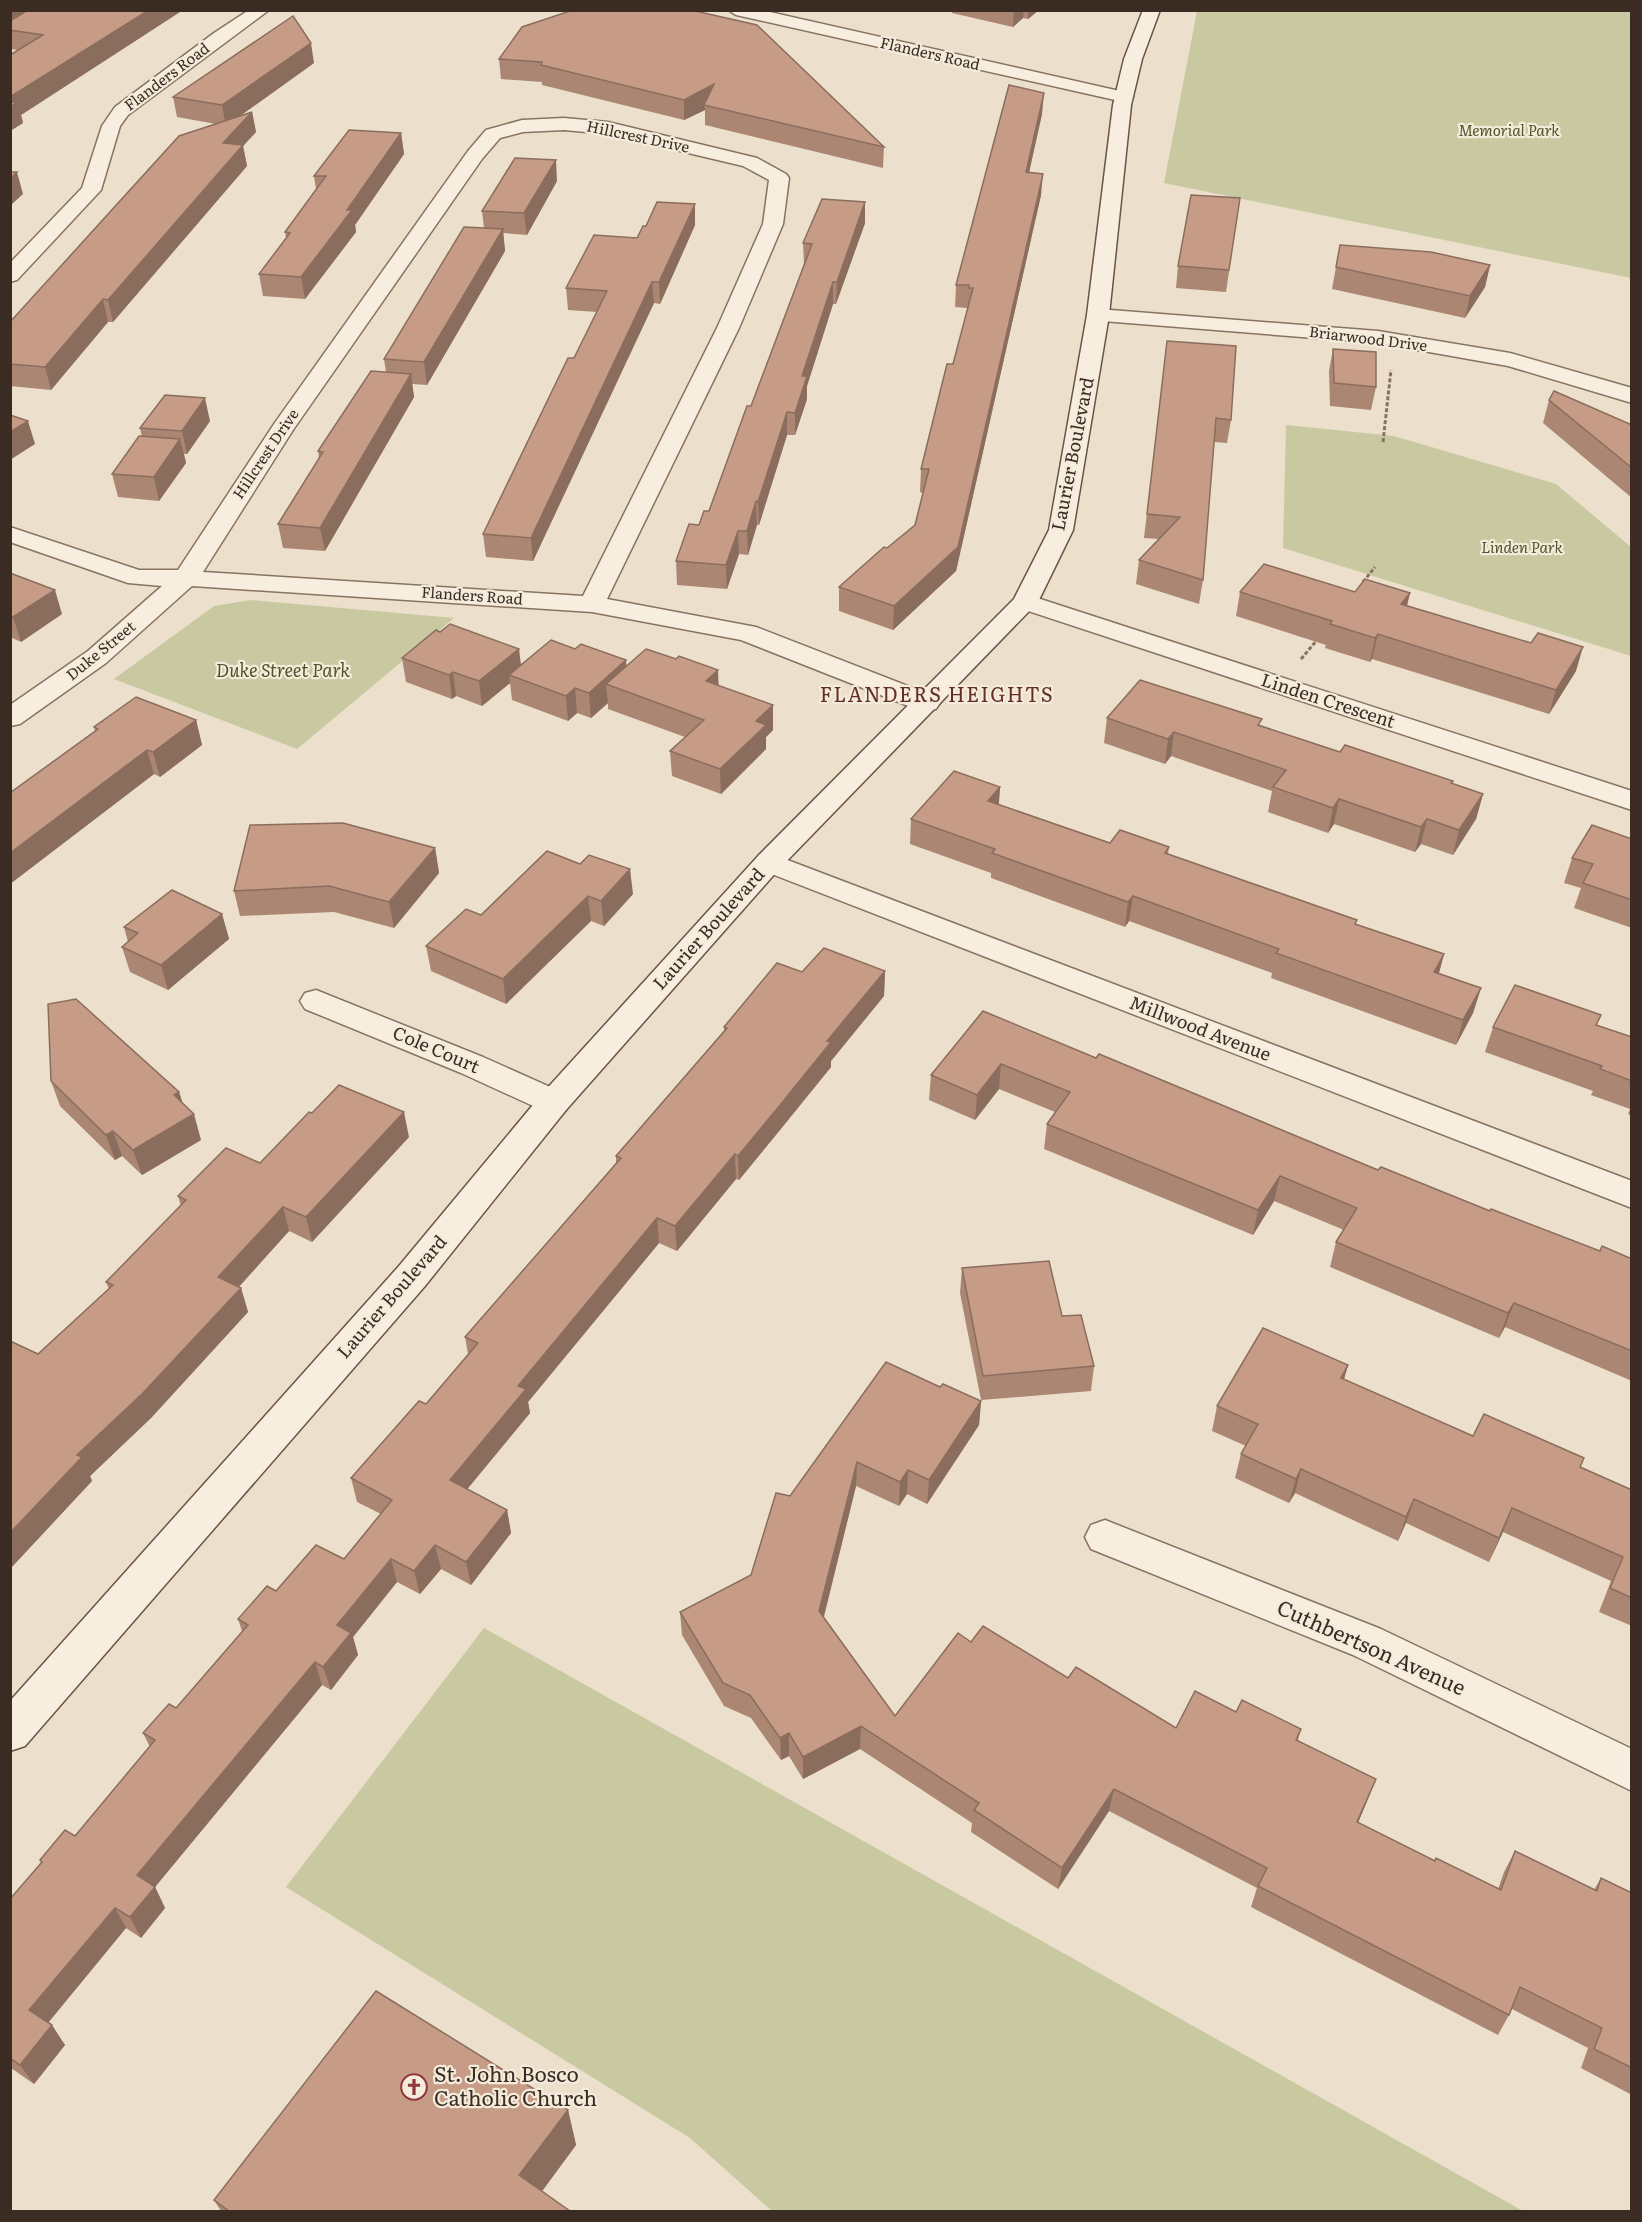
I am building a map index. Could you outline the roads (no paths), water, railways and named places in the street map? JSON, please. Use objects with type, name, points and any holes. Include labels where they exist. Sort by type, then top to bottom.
[{"type":"street","name":"Flanders Road","points":[[10,276],[91,190],[111,126],[121,111],[220,37],[261,10]]},
{"type":"street","name":"Flanders Road","points":[[736,10],[1124,97]]},
{"type":"street","name":"Laurier Boulevard","points":[[10,1732],[412,1276],[554,1102],[769,862],[1025,602],[1061,530],[1098,315],[1113,169],[1124,97],[1133,59],[1152,10]]},
{"type":"street","name":"Hillcrest Drive","points":[[186,578],[282,429],[476,154],[493,134],[522,126],[564,124],[608,128],[750,162],[779,178],[773,225],[769,235],[728,328],[592,604]]},
{"type":"street","name":"Briarwood Drive","points":[[1098,315],[1395,340],[1510,360],[1591,382],[1632,396]]},
{"type":"street","name":"Flanders Road","points":[[10,534],[137,578],[186,578],[592,604],[747,633],[926,703]]},
{"type":"street","name":"Duke Street","points":[[10,718],[97,657],[186,578]]},
{"type":"street","name":"Linden Crescent","points":[[1025,602],[1632,801]]},
{"type":"street","name":"Millwood Avenue","points":[[769,862],[1632,1195]]},
{"type":"street","name":"Cole Court","points":[[316,1001],[472,1065],[554,1102]]},
{"type":"street","name":"Cuthbertson Avenue","points":[[1105,1537],[1367,1642],[1632,1771]]},
{"type":"place","name":"St. John Bosco Catholic Church","points":[[414,2087]]},
{"type":"district","name":"FLANDERS HEIGHTS","points":[[937,695]]},
{"type":"park label","name":"Memorial Park","points":[[1509,131]]},
{"type":"park label","name":"Linden Park","points":[[1522,548]]},
{"type":"park label","name":"Duke Street Park","points":[[283,671]]}]
